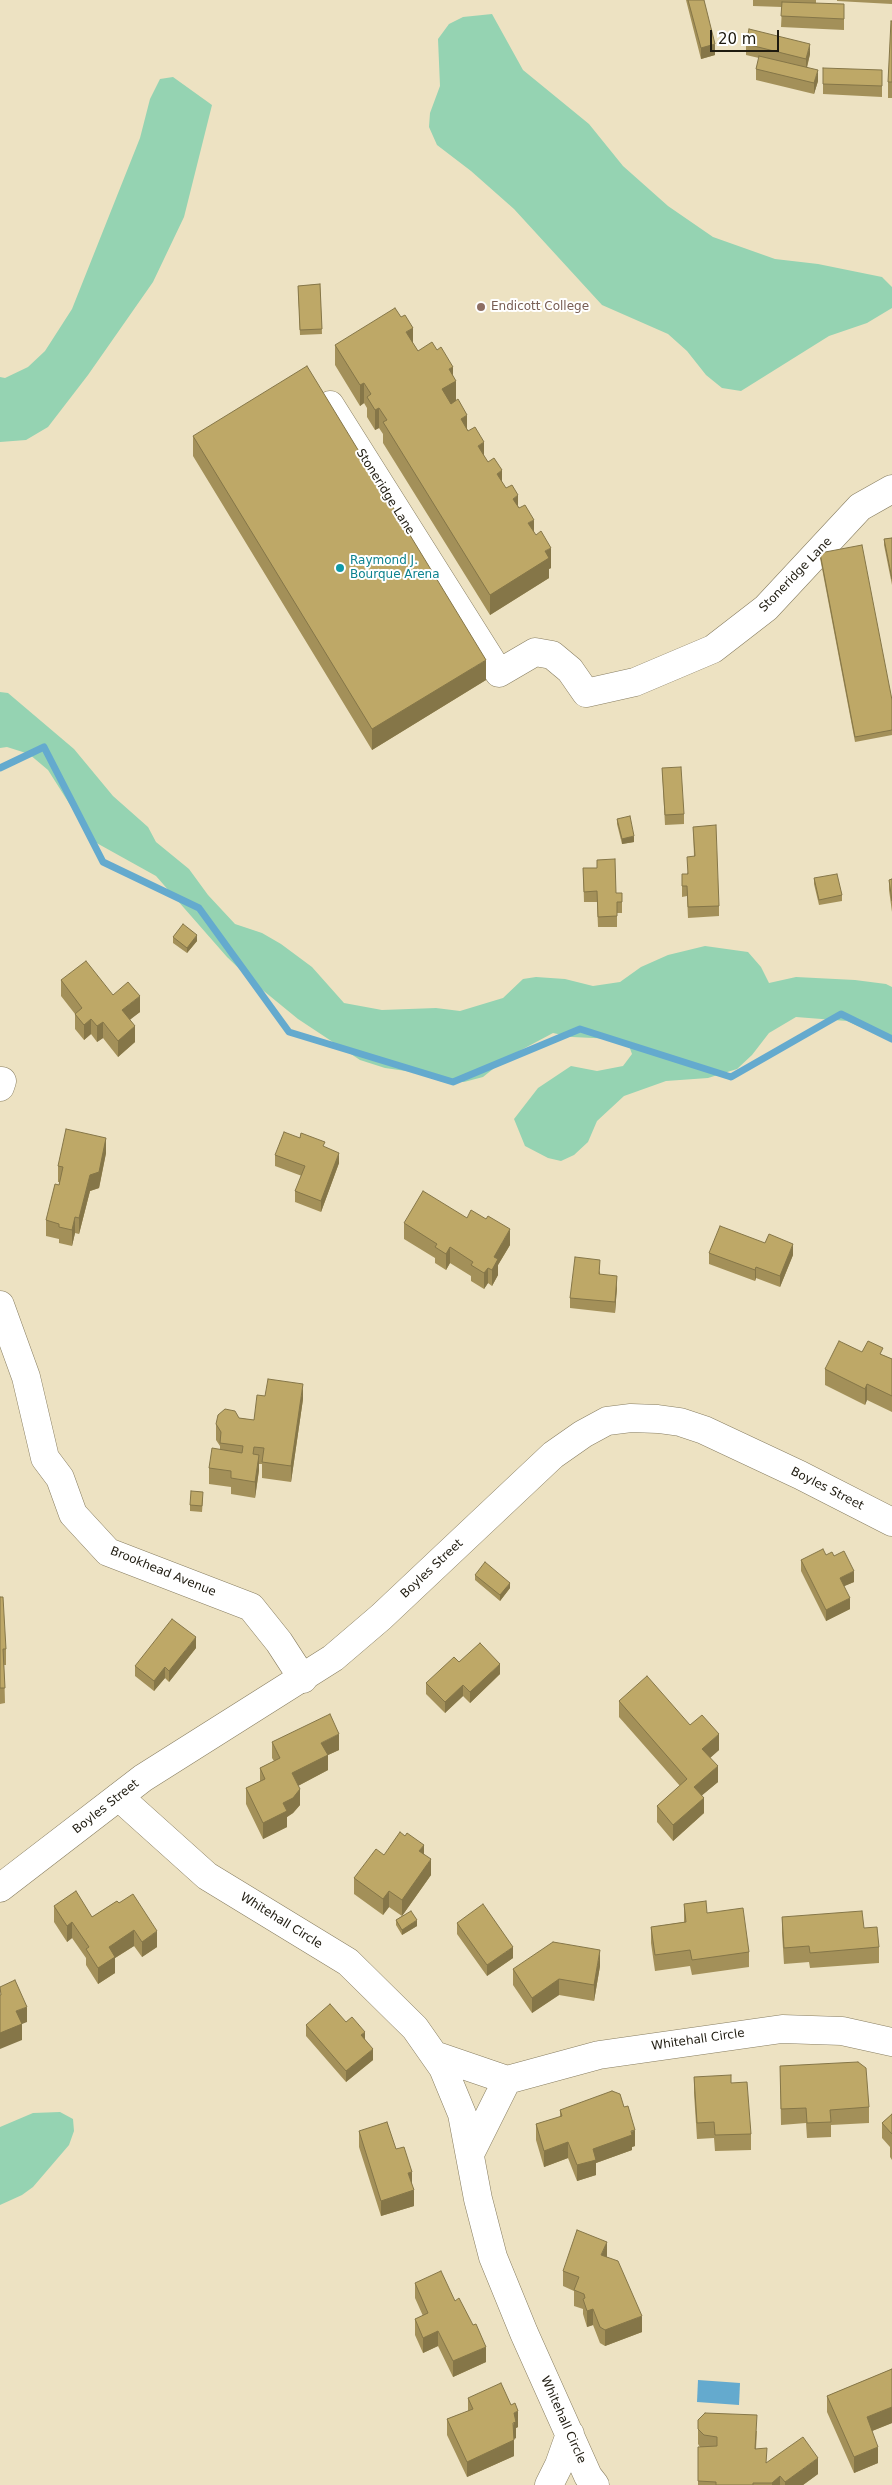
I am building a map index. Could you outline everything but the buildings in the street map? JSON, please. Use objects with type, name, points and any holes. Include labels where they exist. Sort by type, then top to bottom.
[{"type":"street","name":"Stoneridge Lane","points":[[315,381],[499,673],[535,652],[552,655],[570,670],[586,693],[634,682],[713,650],[766,608],[860,507],[892,489]]},
{"type":"street","name":"Brookhead Avenue","points":[[0,1305],[26,1377],[45,1458],[60,1478],[73,1514],[108,1552],[251,1607],[279,1642],[303,1679]]},
{"type":"street","name":"Boyles Street","points":[[0,1888],[152,1772],[259,1704],[303,1679],[333,1658],[381,1617],[554,1455],[583,1434],[607,1422],[631,1418],[658,1419],[680,1422],[704,1430],[800,1475],[892,1522]]},
{"type":"street","name":"Whitehall Circle","points":[[119,1797],[207,1876],[348,1962],[415,2028],[443,2068],[462,2114],[478,2198],[493,2257],[524,2333],[588,2476],[595,2485]]},
{"type":"street","name":"Whitehall Circle","points":[[507,2080],[599,2055],[678,2042],[782,2029],[842,2031],[892,2042]]},
{"type":"street","points":[[434,2055],[507,2080],[470,2154]]},
{"type":"street","points":[[550,2485],[570,2434]]},
{"type":"green space","points":[[492,14],[523,70],[589,124],[623,166],[668,206],[713,237],[775,259],[818,264],[882,277],[892,287],[892,308],[867,323],[829,336],[741,391],[722,388],[706,375],[687,351],[668,334],[602,305],[514,209],[471,171],[437,145],[429,127],[430,113],[440,86],[438,39],[449,24],[463,17]]},
{"type":"green space","points":[[173,77],[212,105],[184,217],[153,282],[88,375],[48,427],[26,440],[0,442],[0,377],[5,378],[28,367],[45,351],[72,309],[140,138],[150,99],[160,79]]},
{"type":"green space","points":[[0,692],[8,693],[74,749],[113,796],[148,827],[156,842],[189,869],[208,895],[235,924],[262,933],[281,944],[312,967],[344,1003],[382,1010],[436,1008],[460,1011],[503,998],[523,979],[536,977],[565,979],[593,986],[620,982],[641,967],[668,955],[705,946],[748,952],[761,967],[769,983],[796,977],[855,980],[886,984],[892,987],[892,1041],[847,1021],[796,1017],[769,1033],[752,1055],[737,1069],[708,1078],[666,1081],[624,1096],[597,1121],[588,1142],[574,1155],[561,1161],[548,1158],[525,1146],[514,1119],[538,1088],[571,1066],[597,1071],[623,1066],[632,1054],[628,1043],[615,1039],[572,1037],[553,1033],[508,1057],[483,1077],[464,1082],[443,1082],[413,1072],[385,1068],[360,1060],[298,1019],[254,983],[227,957],[156,876],[93,841],[48,770],[29,754],[7,747],[0,748]]},
{"type":"green space","points":[[60,2112],[73,2119],[74,2131],[69,2145],[33,2187],[22,2195],[0,2205],[0,2127],[33,2113]]},
{"type":"water","points":[[698,2380],[740,2383],[739,2405],[697,2402]]},
{"type":"waterway","points":[[0,768],[44,747],[103,862],[199,908],[289,1032],[453,1082],[580,1029],[731,1077],[841,1014],[892,1039]]},
{"type":"place","name":"Endicott College","points":[[481,307]]},
{"type":"place","name":"Raymond J. Bourque Arena","points":[[340,568]]}]
